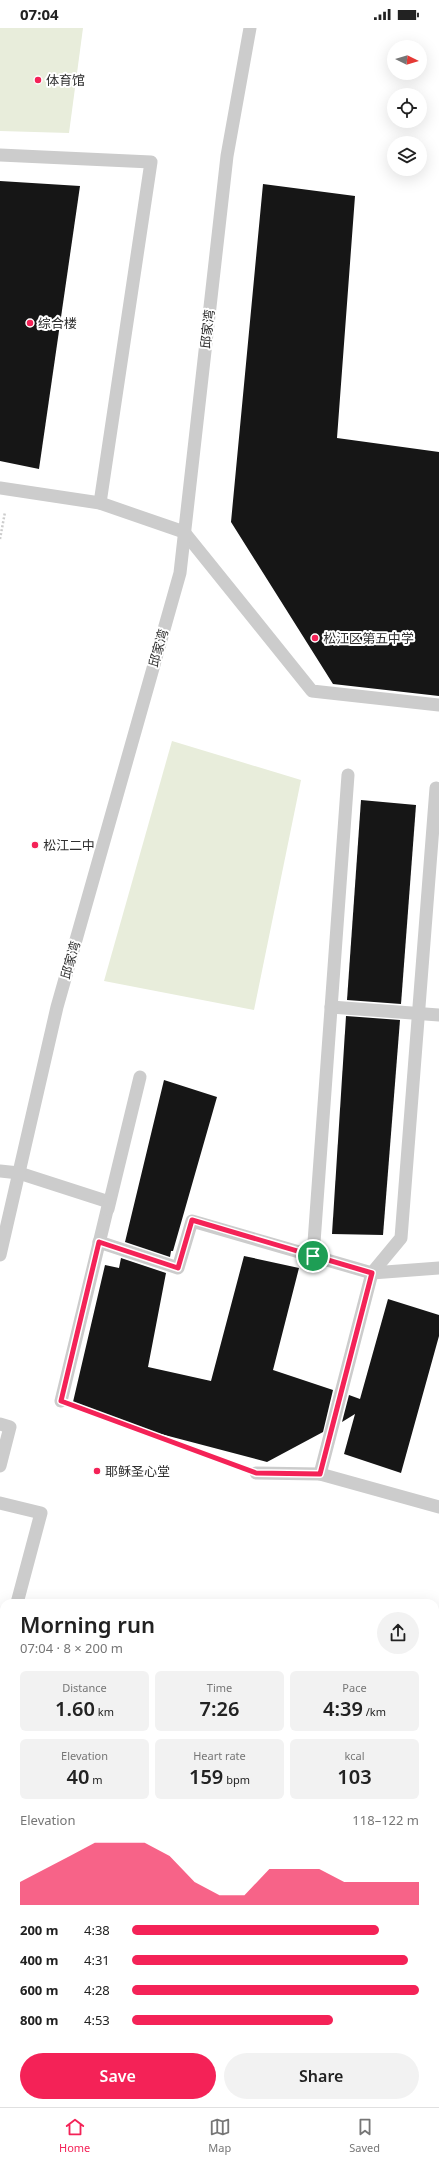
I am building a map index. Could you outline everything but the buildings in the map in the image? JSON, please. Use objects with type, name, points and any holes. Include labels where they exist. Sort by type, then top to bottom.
[{"type":"lane","name":"邱家湾","points":[[0,1255],[57,1007],[180,573],[227,156],[250,28]]},
{"type":"lane","points":[[0,155],[151,162],[100,503]]},
{"type":"lane","points":[[0,488],[100,503],[184,532],[312,690],[439,705]]},
{"type":"lane","points":[[313,1256],[348,775]]},
{"type":"lane","points":[[320,1474],[372,1273],[400,1238],[436,788]]},
{"type":"lane","points":[[331,1007],[439,1015]]},
{"type":"lane","points":[[107,1210],[140,1077]]},
{"type":"lane","points":[[0,1171],[19,1173],[109,1202],[61,1401]]},
{"type":"lane","points":[[99,1242],[178,1268],[192,1220],[372,1273],[439,1268]]},
{"type":"lane","points":[[0,1424],[10,1427],[0,1466]]},
{"type":"lane","points":[[256,1473],[320,1474],[439,1507]]},
{"type":"lane","points":[[0,1503],[41,1513],[18,1599]]},
{"type":"path","points":[[61,1401],[256,1473]]},
{"type":"green space","name":"体育馆","points":[[0,28],[83,28],[69,133],[0,131]]},
{"type":"green space","points":[[172,741],[301,780],[254,1010],[104,981]]},
{"type":"place","name":"体育馆","points":[[38,80]]},
{"type":"place","name":"综合楼","points":[[30,323]]},
{"type":"place","name":"松江区第五中学","points":[[315,638]]},
{"type":"place","name":"松江二中","points":[[35,845]]},
{"type":"place","name":"耶稣圣心堂","points":[[97,1471]]},
{"type":"route","points":[[192,1220],[313,1256],[372,1273],[320,1474],[256,1473],[61,1401],[99,1242],[178,1268],[192,1220]]}]
